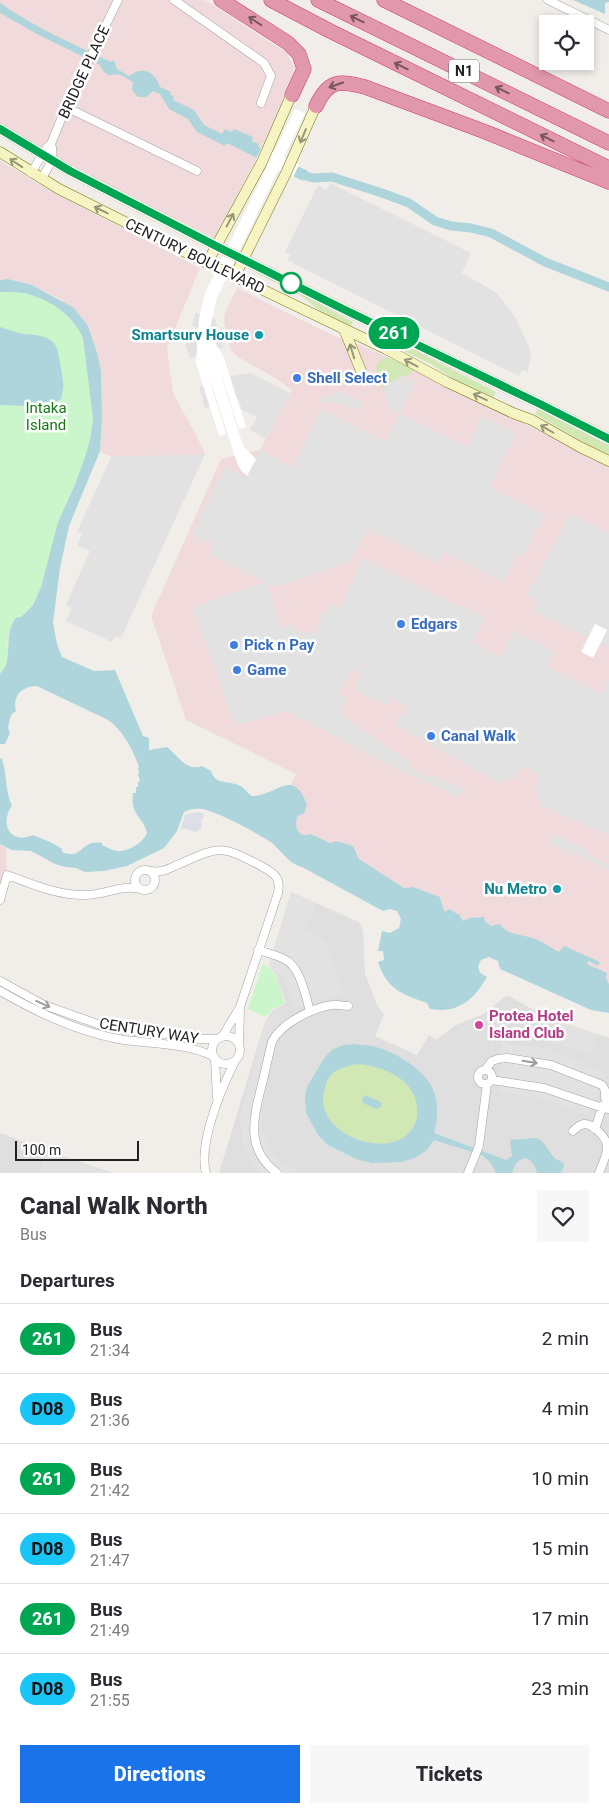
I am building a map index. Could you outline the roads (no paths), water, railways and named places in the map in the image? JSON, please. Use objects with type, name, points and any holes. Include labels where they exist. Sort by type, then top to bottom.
[{"type":"highway","points":[[222,0],[288,43],[299,54],[304,69],[291,97]]},
{"type":"highway","points":[[271,0],[609,168]]},
{"type":"highway","name":"N1","points":[[318,0],[609,143]]},
{"type":"highway","name":"N1","points":[[384,0],[609,111]]},
{"type":"highway","points":[[315,108],[320,97],[329,87],[335,84],[349,83],[365,87],[484,131],[609,182]]},
{"type":"main road","points":[[207,263],[262,162],[291,97]]},
{"type":"main road","points":[[235,276],[292,161],[315,108]]},
{"type":"main road","name":"CENTURY BOULEVARD","points":[[0,129],[52,161],[216,246],[609,439]]},
{"type":"main road","name":"CENTURY BOULEVARD","points":[[0,152],[41,179],[447,382],[532,420],[609,461]]},
{"type":"main road","points":[[344,329],[361,371]]},
{"type":"street","name":"BRIDGE PLACE","points":[[31,173],[47,147],[51,144],[66,107],[118,0]]},
{"type":"street","points":[[174,0],[264,63],[271,76],[261,102]]},
{"type":"street","points":[[548,0],[609,30]]},
{"type":"street","points":[[66,107],[197,170]]},
{"type":"street","name":"BRIDGE PLACE","points":[[51,144],[53,150],[52,161]]},
{"type":"street","points":[[41,179],[52,161]]},
{"type":"street","points":[[119,890],[145,870],[162,872],[212,850],[222,849],[232,851],[277,875],[280,884],[278,893],[240,1007],[212,1048],[214,1058],[225,1065],[234,1063],[240,1054],[240,1007]]},
{"type":"street","points":[[151,871],[155,876],[156,882]]},
{"type":"street","points":[[0,900],[7,875],[64,894],[87,895],[132,888],[150,890],[162,872]]},
{"type":"street","points":[[135,878],[136,884],[140,889]]},
{"type":"street","points":[[257,953],[285,959],[289,963],[298,976],[310,1011]]},
{"type":"street","name":"CENTURY WAY","points":[[0,981],[44,1005],[109,1028],[200,1039],[220,1038]]},
{"type":"street","name":"CENTURY WAY","points":[[0,991],[40,1013],[93,1032],[124,1040],[181,1046],[197,1050],[214,1058],[217,1102]]},
{"type":"street","points":[[277,1173],[269,1167],[256,1144],[254,1116],[275,1036],[283,1028],[310,1011],[332,1005],[348,1006]]},
{"type":"street","points":[[220,1038],[232,1037],[239,1043]]},
{"type":"street","points":[[595,1129],[606,1108],[607,1100],[602,1085],[551,1065],[507,1058],[498,1058],[492,1061],[486,1069],[481,1070],[477,1077],[481,1084],[489,1082],[544,1088],[606,1108]]},
{"type":"street","name":"CENTURY WAY","points":[[206,1173],[205,1148],[217,1102],[234,1063]]},
{"type":"street","points":[[468,1173],[479,1146],[491,1072],[486,1069]]},
{"type":"street","points":[[573,1131],[584,1124],[588,1124],[595,1129],[607,1144],[607,1152],[599,1173]]},
{"type":"water","points":[[573,0],[609,0],[609,2],[605,3],[605,14]]},
{"type":"water","points":[[0,3],[54,35],[111,62],[114,60],[117,69],[129,76],[139,71],[152,74],[160,87],[171,92],[170,94],[174,97],[173,100],[194,110],[204,125],[222,134],[225,129],[232,132],[234,129],[253,137],[252,141],[259,144],[258,146],[261,149],[308,171],[303,181],[227,143],[225,146],[197,132],[188,119],[169,109],[160,94],[153,91],[146,97],[138,97],[132,90],[133,82],[121,75],[107,74],[100,65],[37,34],[0,13]]},
{"type":"water","points":[[8,279],[32,285],[74,308],[88,326],[101,372],[102,418],[100,451],[69,526],[60,568],[53,623],[57,644],[62,657],[94,671],[115,670],[143,736],[149,738],[149,750],[167,747],[187,765],[192,767],[202,766],[211,771],[216,779],[238,785],[252,796],[261,795],[284,786],[296,787],[302,793],[307,805],[304,813],[298,816],[296,824],[298,831],[303,835],[311,834],[330,843],[336,841],[353,846],[359,859],[404,888],[413,887],[440,897],[444,911],[450,909],[459,914],[463,921],[469,918],[484,917],[485,921],[491,926],[500,924],[510,932],[536,939],[559,952],[564,946],[600,962],[598,966],[589,961],[587,964],[607,973],[609,1013],[591,1010],[500,969],[498,961],[489,957],[481,960],[478,966],[480,973],[487,977],[470,999],[464,1004],[448,1009],[430,1009],[427,1003],[410,997],[396,989],[386,979],[378,962],[384,960],[383,951],[378,951],[382,931],[390,933],[399,928],[401,919],[397,911],[390,909],[383,911],[292,862],[273,844],[254,832],[227,818],[203,809],[193,809],[184,812],[177,831],[164,848],[127,866],[104,871],[85,872],[76,868],[65,867],[55,864],[31,851],[12,850],[0,844],[0,758],[4,765],[8,794],[12,806],[8,812],[7,825],[12,835],[24,838],[33,835],[62,849],[62,852],[74,854],[85,846],[95,843],[102,843],[102,845],[114,850],[125,850],[140,842],[147,833],[133,807],[133,793],[136,793],[136,787],[138,787],[138,782],[140,781],[139,767],[127,741],[108,720],[37,686],[32,686],[23,690],[17,696],[15,701],[16,711],[11,715],[8,728],[10,733],[5,744],[0,744],[0,674],[7,661],[12,625],[16,618],[21,617],[33,605],[41,587],[58,522],[85,457],[93,419],[83,338],[79,330],[67,315],[42,299],[24,293],[0,292],[0,280]]},
{"type":"water","points":[[0,327],[19,333],[41,336],[53,342],[58,351],[63,380],[61,399],[56,402],[45,402],[29,406],[0,405]]},
{"type":"water","points":[[343,1045],[372,1046],[389,1051],[421,1073],[432,1087],[436,1098],[437,1116],[434,1133],[506,1160],[512,1156],[510,1140],[536,1138],[542,1141],[555,1159],[563,1162],[564,1166],[561,1173],[537,1173],[536,1168],[526,1158],[517,1163],[512,1173],[496,1173],[490,1162],[482,1155],[434,1140],[427,1150],[417,1157],[401,1162],[372,1163],[356,1159],[328,1145],[318,1135],[306,1113],[305,1096],[308,1085],[325,1057],[332,1050]],"holes":[[[356,1064],[367,1065],[390,1072],[407,1085],[413,1094],[417,1104],[417,1117],[413,1127],[399,1140],[378,1144],[356,1139],[337,1127],[329,1119],[325,1110],[323,1102],[324,1093],[327,1081],[333,1073]]]},
{"type":"water","points":[[365,1095],[379,1101],[381,1107],[376,1109],[363,1103],[362,1098]]},
{"type":"waterway","points":[[306,176],[313,178],[332,177],[382,193],[409,203],[435,221],[451,226],[491,233],[545,262],[609,287]]},
{"type":"place","name":"Smartsurv House","points":[[259,335]]},
{"type":"place","name":"Shell Select","points":[[297,378]]},
{"type":"place","name":"Edgars","points":[[401,624]]},
{"type":"place","name":"Pick n Pay","points":[[234,645]]},
{"type":"place","name":"Game","points":[[237,670]]},
{"type":"place","name":"Canal Walk","points":[[431,736]]},
{"type":"place","name":"Nu Metro","points":[[557,889]]},
{"type":"place","name":"Protea Hotel Island Club","points":[[479,1025]]},
{"type":"park label","name":"Intaka Island","points":[[46,416]]}]
